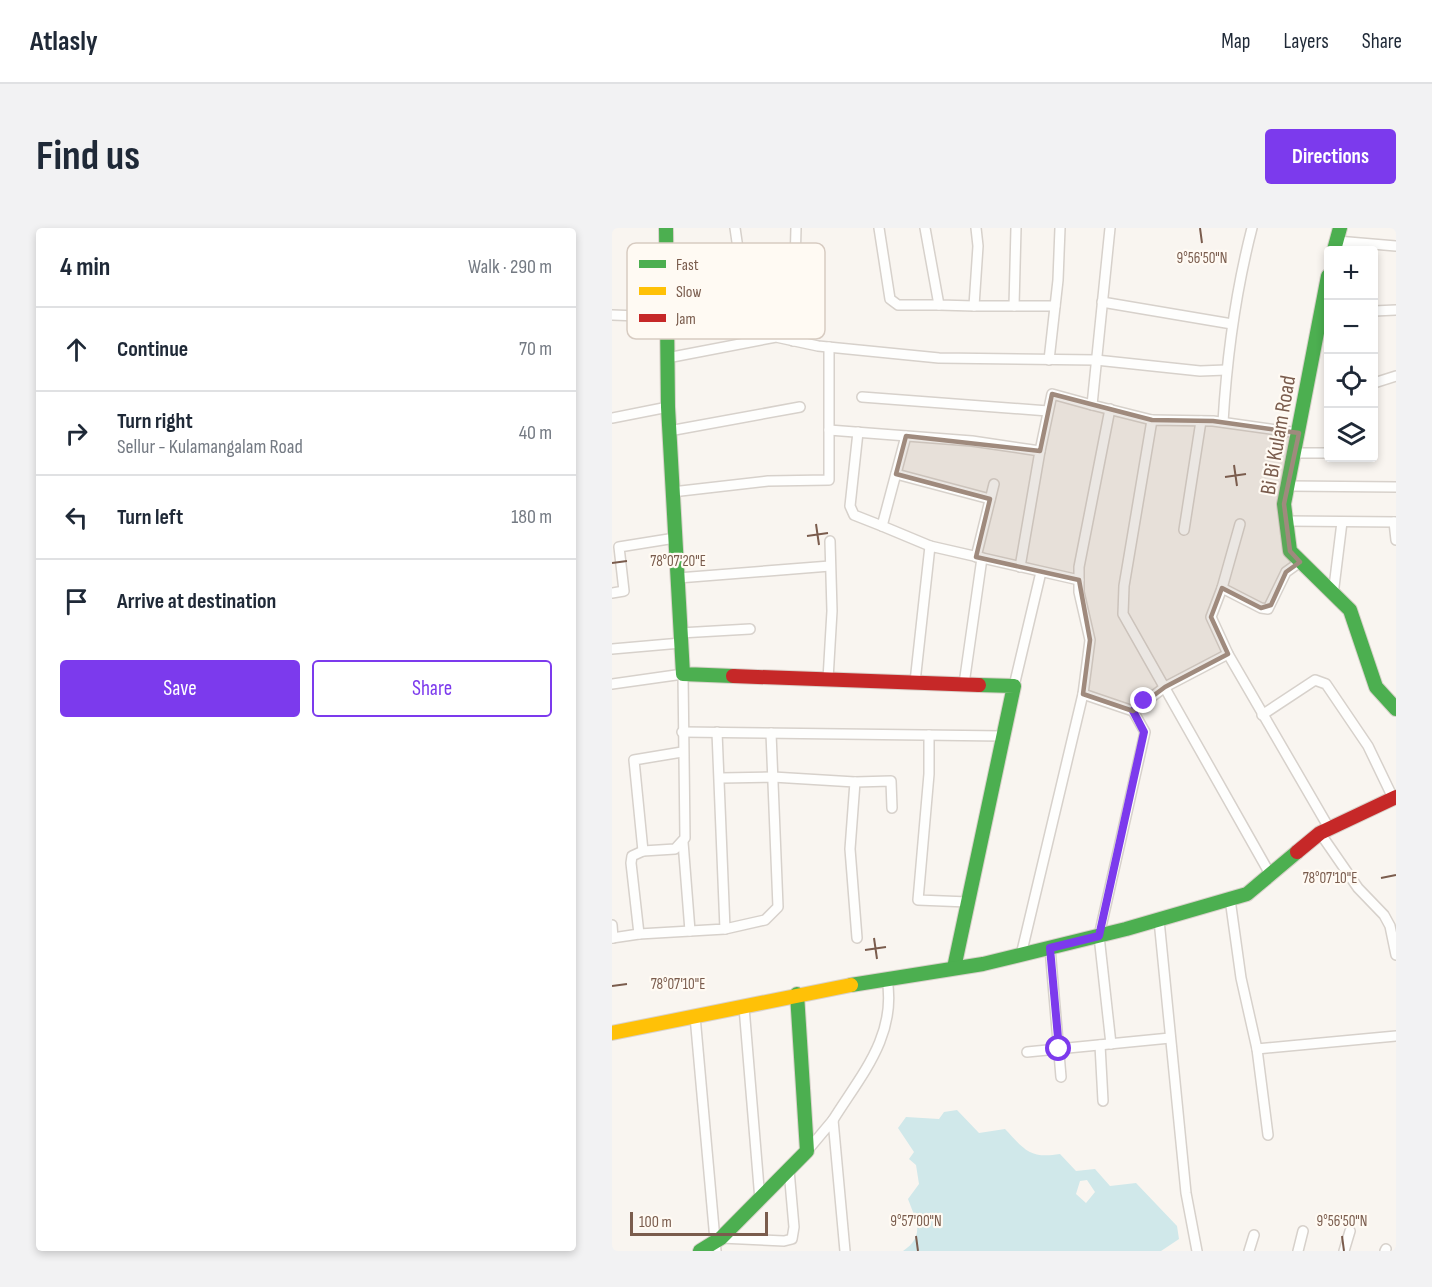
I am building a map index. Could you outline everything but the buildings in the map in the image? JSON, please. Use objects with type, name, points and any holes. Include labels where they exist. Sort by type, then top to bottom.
[{"type":"street","points":[[666,228],[666,243]]},
{"type":"street","points":[[735,228],[737,243]]},
{"type":"street","points":[[796,228],[796,243]]},
{"type":"street","points":[[879,228],[890,299],[898,305],[1055,306]]},
{"type":"street","points":[[925,228],[939,305]]},
{"type":"street","points":[[974,306],[978,246],[976,228]]},
{"type":"street","points":[[1014,306],[1016,228]]},
{"type":"street","points":[[1049,360],[1060,228]]},
{"type":"street","points":[[1092,405],[1110,228]]},
{"type":"street","points":[[1223,422],[1226,370],[1236,290],[1252,228]]},
{"type":"street","points":[[1337,240],[1396,246]]},
{"type":"street","points":[[1102,302],[1232,324]]},
{"type":"street","points":[[1378,311],[1396,310]]},
{"type":"street","name":"Bi Bi Kulam Road","points":[[1324,314],[1284,504],[1290,551],[1350,610],[1376,687],[1396,709]]},
{"type":"street","points":[[612,315],[627,316]]},
{"type":"street","points":[[667,339],[669,431],[683,674],[683,842],[690,931]]},
{"type":"street","points":[[667,358],[766,339]]},
{"type":"street","points":[[784,339],[829,347],[939,358],[1096,360],[1200,371],[1226,370]]},
{"type":"street","points":[[672,492],[768,481],[830,480],[829,347]]},
{"type":"street","points":[[1378,382],[1396,376]]},
{"type":"street","points":[[1020,567],[1052,394],[1152,420],[1223,422],[1299,433]]},
{"type":"street","points":[[862,398],[1048,411]]},
{"type":"street","points":[[612,418],[668,407]]},
{"type":"street","points":[[669,431],[800,408]]},
{"type":"street","points":[[1021,955],[1083,694],[1090,640],[1079,592],[1079,567],[1110,410]]},
{"type":"street","points":[[1152,420],[1124,586],[1123,614],[1270,874]]},
{"type":"street","points":[[1184,530],[1201,421]]},
{"type":"street","points":[[829,430],[1041,451]]},
{"type":"street","points":[[858,432],[850,506],[854,515],[930,546],[1079,580]]},
{"type":"street","points":[[882,526],[906,436]]},
{"type":"street","points":[[1296,453],[1324,453]]},
{"type":"street","points":[[896,474],[990,499]]},
{"type":"street","points":[[964,684],[979,557],[994,484]]},
{"type":"street","points":[[1288,486],[1396,487]]},
{"type":"street","points":[[1286,521],[1395,522],[1396,540]]},
{"type":"street","points":[[1334,595],[1342,522]]},
{"type":"street","points":[[1240,524],[1222,588],[1210,617],[1324,831],[1358,888],[1384,915],[1390,927],[1396,955]]},
{"type":"street","points":[[612,593],[624,591],[616,547],[675,538]]},
{"type":"street","points":[[828,679],[832,610],[830,541]]},
{"type":"street","points":[[915,682],[930,546]]},
{"type":"street","points":[[1222,588],[1261,608],[1268,609],[1287,572],[1300,562]]},
{"type":"street","points":[[678,578],[830,566]]},
{"type":"street","points":[[954,968],[1003,736],[1041,572]]},
{"type":"street","points":[[612,650],[750,629]]},
{"type":"street","points":[[1133,711],[1166,687],[1228,654]]},
{"type":"street","points":[[612,684],[683,674],[1014,686]]},
{"type":"street","points":[[612,1033],[797,994],[1021,955],[1159,920],[1247,894],[1324,831],[1395,798],[1368,746],[1326,684],[1316,680],[1262,715]]},
{"type":"street","points":[[1083,694],[1133,711],[1144,732],[1099,936],[1111,1044]]},
{"type":"street","points":[[682,732],[1003,736]]},
{"type":"street","points":[[717,732],[721,778],[726,929]]},
{"type":"street","points":[[612,925],[613,938],[639,934],[726,929],[765,920],[778,907],[771,733]]},
{"type":"street","points":[[928,735],[929,774],[918,900],[968,902]]},
{"type":"street","points":[[643,851],[634,760],[682,752]]},
{"type":"street","points":[[721,778],[773,777],[855,782],[891,781],[892,808]]},
{"type":"street","points":[[855,782],[850,849],[857,938]]},
{"type":"street","points":[[639,934],[630,863],[632,856],[643,851],[675,849],[683,842]]},
{"type":"street","points":[[1230,899],[1241,978],[1257,1049],[1268,1135]]},
{"type":"street","points":[[1159,920],[1186,1193],[1197,1251]]},
{"type":"street","points":[[1050,948],[1061,1077]]},
{"type":"street","points":[[717,1244],[789,1170],[833,1120],[880,1045],[888,1021],[891,1000],[887,979]]},
{"type":"street","points":[[797,994],[808,1131],[807,1150]]},
{"type":"street","points":[[744,1007],[760,1200]]},
{"type":"street","points":[[695,1016],[717,1244]]},
{"type":"street","points":[[1257,1049],[1396,1036]]},
{"type":"street","points":[[1027,1052],[1170,1038]]},
{"type":"street","points":[[1100,1045],[1103,1101]]},
{"type":"street","points":[[833,1120],[844,1251]]},
{"type":"street","points":[[700,1251],[717,1244],[792,1239],[794,1227],[789,1170]]},
{"type":"street","points":[[1344,1251],[1350,1231]]},
{"type":"street","points":[[1298,1251],[1303,1232]]},
{"type":"street","points":[[1248,1251],[1254,1235]]},
{"type":"highlighted area","points":[[1052,394],[1152,420],[1213,421],[1299,433],[1284,504],[1290,551],[1300,562],[1286,572],[1271,605],[1261,608],[1222,588],[1211,617],[1228,654],[1165,687],[1133,711],[1083,694],[1090,640],[1079,580],[976,557],[990,499],[896,474],[906,436],[1040,451]]},
{"type":"water","points":[[957,1110],[979,1133],[1005,1129],[1029,1151],[1042,1155],[1060,1154],[1076,1171],[1095,1169],[1110,1186],[1136,1183],[1177,1226],[1179,1239],[1161,1251],[903,1251],[915,1239],[917,1233],[916,1221],[908,1199],[919,1184],[916,1165],[909,1159],[914,1152],[898,1128],[906,1117],[939,1119],[944,1112]],"holes":[[[1087,1180],[1095,1192],[1086,1203],[1076,1194],[1080,1181]]]},
{"type":"traffic: fast","points":[[666,228],[666,243]]},
{"type":"traffic: fast","points":[[1335,246],[1340,228]]},
{"type":"traffic: fast","points":[[1324,297],[1284,504],[1290,551],[1350,610],[1376,687],[1396,709]]},
{"type":"traffic: fast","points":[[667,339],[668,407],[683,674],[733,676]]},
{"type":"traffic: fast","points":[[954,968],[1014,686],[979,685]]},
{"type":"traffic: fast","points":[[851,985],[983,964],[1126,929],[1247,894],[1297,852]]},
{"type":"traffic: fast","points":[[700,1251],[721,1238],[807,1151],[797,994]]},
{"type":"traffic: slow","points":[[612,1033],[851,985]]},
{"type":"traffic: jam","points":[[733,676],[979,685]]},
{"type":"traffic: jam","points":[[1297,852],[1320,833],[1396,797]]},
{"type":"route","points":[[1059,1049],[1050,948],[1099,936],[1144,732],[1133,711],[1144,701]]}]
